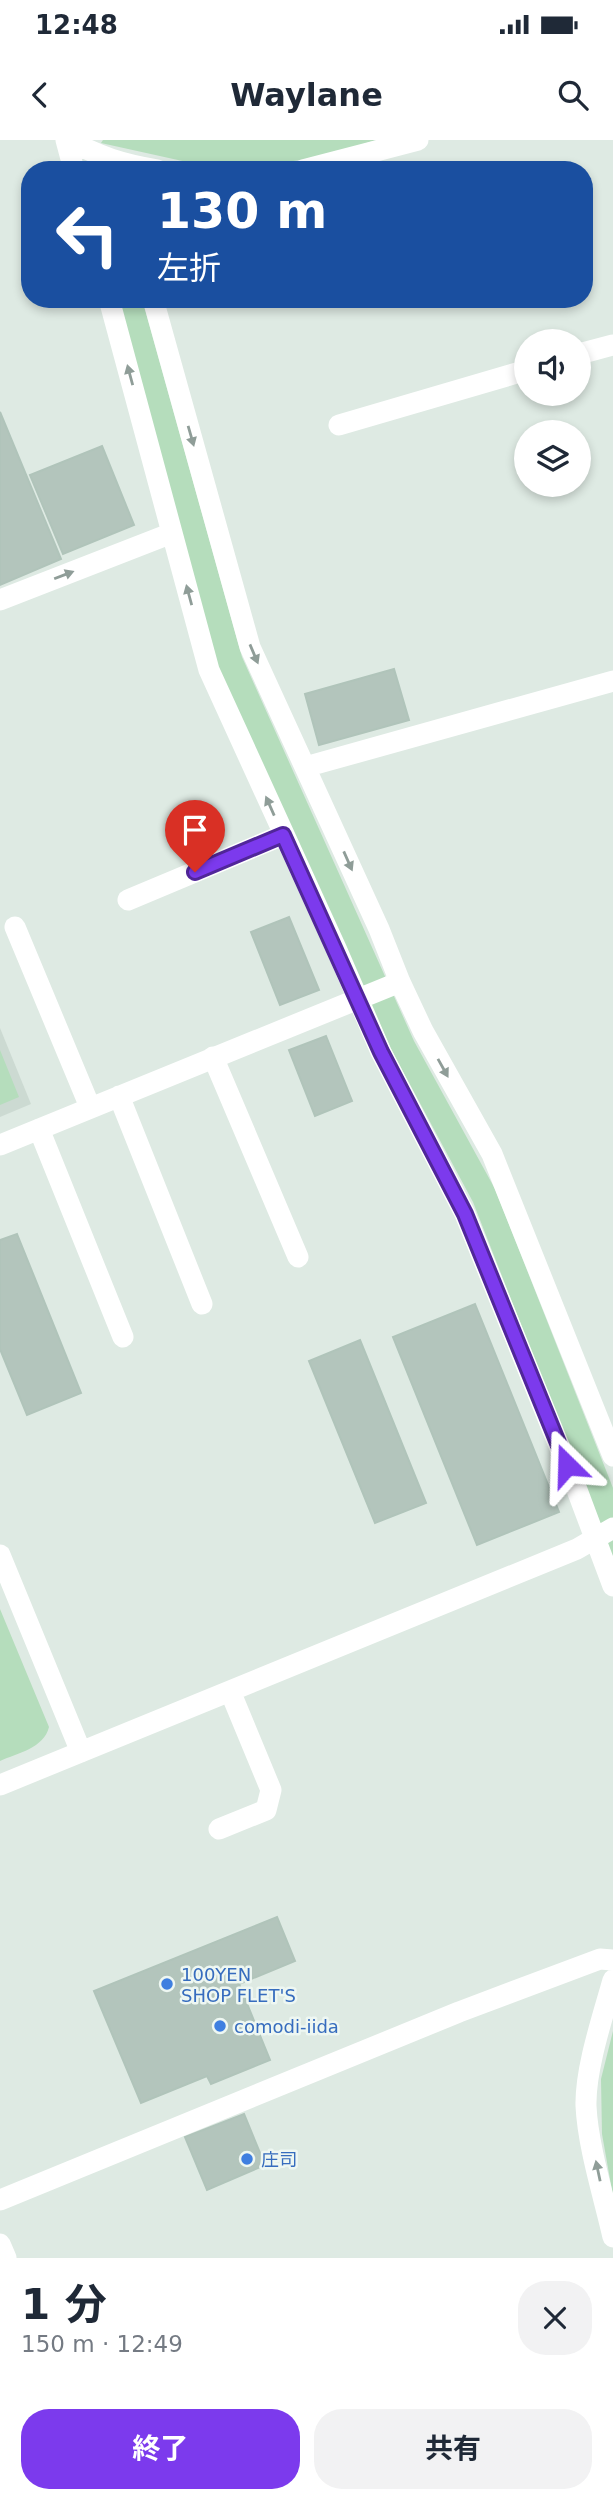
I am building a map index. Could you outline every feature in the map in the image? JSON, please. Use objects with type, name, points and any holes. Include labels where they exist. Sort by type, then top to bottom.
[{"type":"street","points":[[67,140],[110,161]]},
{"type":"street","points":[[67,140],[73,161]]},
{"type":"street","points":[[338,161],[418,140]]},
{"type":"street","points":[[111,308],[209,670],[381,1052],[465,1214],[604,1533],[613,1586]]},
{"type":"street","points":[[156,308],[250,647],[423,1031],[492,1154],[613,1456]]},
{"type":"street","points":[[591,351],[613,345]]},
{"type":"street","points":[[338,425],[514,374]]},
{"type":"street","points":[[0,600],[172,533]]},
{"type":"street","points":[[305,766],[613,681]]},
{"type":"street","points":[[128,900],[283,835]]},
{"type":"street","points":[[15,927],[90,1107]]},
{"type":"street","points":[[0,1145],[400,982]]},
{"type":"street","points":[[213,1057],[298,1257]]},
{"type":"street","points":[[119,1096],[202,1304]]},
{"type":"street","points":[[39,1129],[123,1338]]},
{"type":"street","points":[[0,1785],[577,1549],[604,1533]]},
{"type":"street","points":[[0,1555],[80,1752]]},
{"type":"street","points":[[219,1829],[266,1810],[271,1790],[230,1691]]},
{"type":"street","points":[[0,2200],[459,2012],[600,1959],[613,1960]]},
{"type":"street","points":[[613,1980],[588,2081],[586,2105],[613,2237]]},
{"type":"street","points":[[0,2244],[6,2258]]},
{"type":"shaded area","points":[[0,1028],[31,1104],[0,1117]]},
{"type":"green space","points":[[103,140],[376,140],[322,157],[293,161],[182,161],[101,143]]},
{"type":"green space","points":[[119,308],[145,308],[242,657],[414,1041],[495,1189],[613,1488],[613,1560],[473,1202],[392,1051],[218,669]]},
{"type":"green space","points":[[0,1050],[19,1097],[0,1105]]},
{"type":"green space","points":[[0,1609],[49,1727],[36,1745],[0,1761]]},
{"type":"green space","points":[[613,2031],[613,2196],[602,2134],[601,2079]]},
{"type":"building","points":[[0,412],[61,559],[0,585]]},
{"type":"building","points":[[102,446],[134,525],[63,554],[30,475]]},
{"type":"building","points":[[394,669],[409,720],[319,745],[305,694]]},
{"type":"building","points":[[289,917],[319,990],[280,1005],[251,932]]},
{"type":"building","points":[[326,1036],[352,1101],[315,1116],[289,1050]]},
{"type":"building","points":[[17,1234],[81,1393],[27,1415],[0,1349],[0,1240]]},
{"type":"building","points":[[475,1304],[559,1512],[477,1545],[393,1337]]},
{"type":"building","points":[[360,1340],[426,1503],[375,1523],[309,1361]]},
{"type":"building","points":[[277,1917],[295,1961],[239,1984],[270,2060],[211,2084],[207,2076],[141,2103],[94,1991]]},
{"type":"building","points":[[244,2114],[265,2165],[207,2190],[185,2137]]},
{"type":"place","name":"100YEN SHOP FLET'S","points":[[167,1984]]},
{"type":"place","name":"comodi-iida","points":[[220,2026]]},
{"type":"place","name":"庄司","points":[[247,2159]]},
{"type":"route","points":[[195,872],[283,835],[381,1052],[465,1214],[567,1465]]}]
